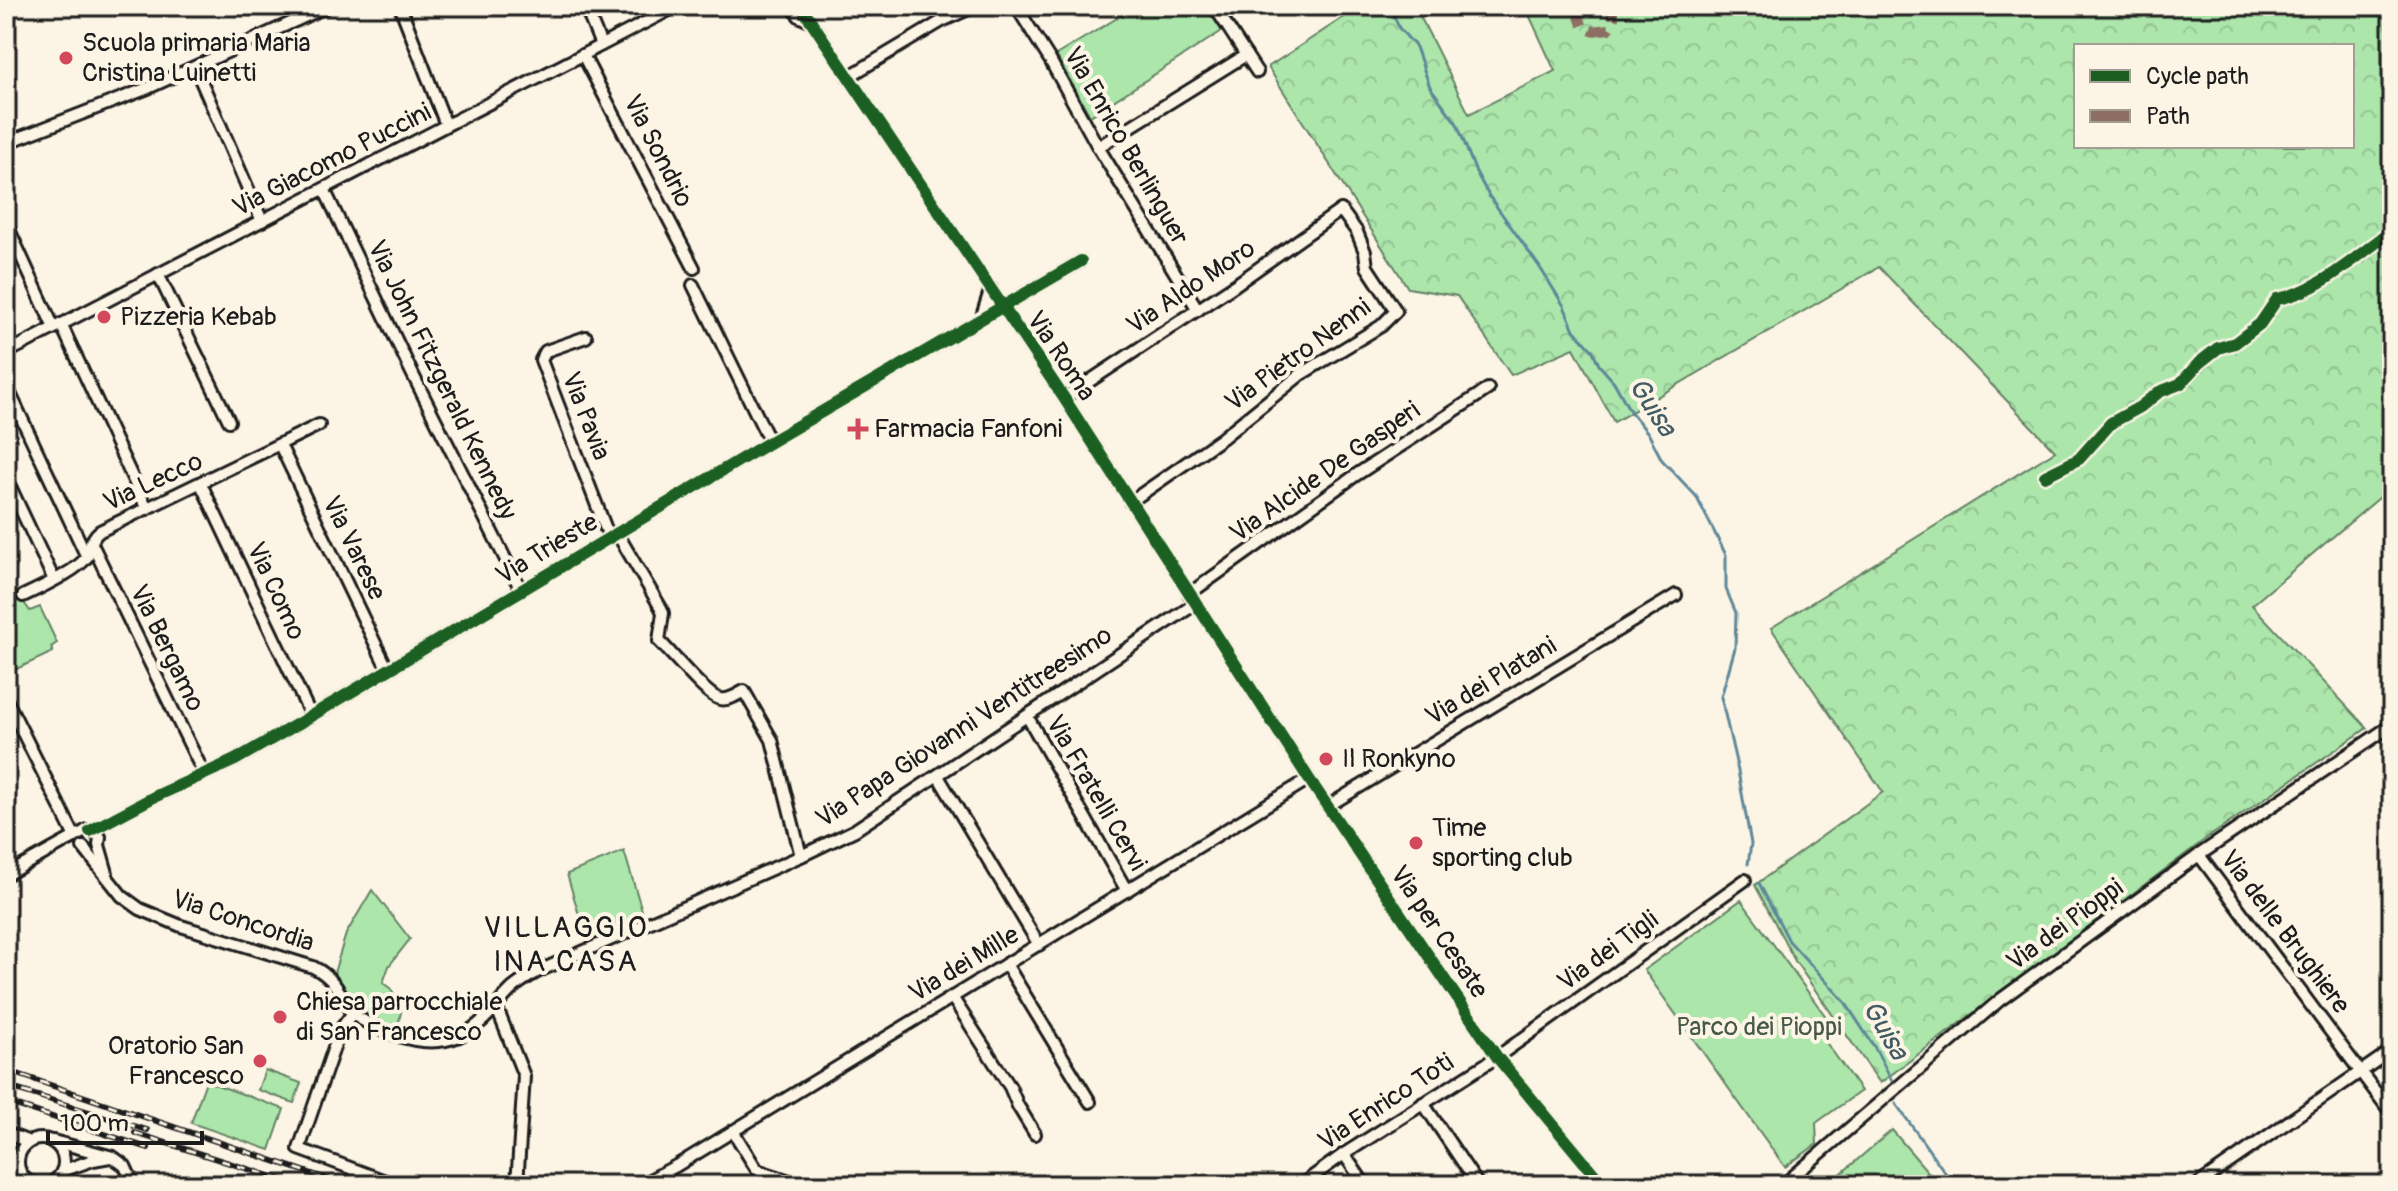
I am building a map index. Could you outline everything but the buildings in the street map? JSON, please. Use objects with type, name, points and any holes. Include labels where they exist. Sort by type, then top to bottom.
[{"type":"street","points":[[291,6],[297,20]]},
{"type":"street","points":[[6,143],[135,94],[328,6]]},
{"type":"street","points":[[400,6],[446,125]]},
{"type":"street","points":[[585,6],[601,45]]},
{"type":"street","name":"Via Giacomo Puccini","points":[[6,353],[677,6]]},
{"type":"street","points":[[792,6],[799,16],[811,22]]},
{"type":"street","name":"Via Roma","points":[[801,6],[1064,398],[1253,693]]},
{"type":"street","points":[[848,77],[942,21],[975,6]]},
{"type":"street","name":"Via Enrico Berlinguer","points":[[1016,6],[1198,310]]},
{"type":"street","points":[[1214,6],[1257,72]]},
{"type":"street","name":"Via Sondrio","points":[[583,55],[694,268]]},
{"type":"street","points":[[1098,147],[1246,55]]},
{"type":"street","points":[[195,67],[262,221]]},
{"type":"street","name":"Via John Fitzgerald Kennedy","points":[[324,189],[521,590]]},
{"type":"street","name":"Via Aldo Moro","points":[[1064,398],[1198,310],[1341,210]]},
{"type":"street","name":"Via Pietro Nenni","points":[[1130,502],[1222,438],[1300,375],[1381,326],[1396,311],[1367,267],[1357,232],[1341,210]]},
{"type":"street","points":[[6,223],[147,509]]},
{"type":"street","name":"Via Trieste","points":[[96,837],[109,820],[235,760],[1081,261]]},
{"type":"street","points":[[158,274],[229,421]]},
{"type":"street","points":[[693,285],[770,442]]},
{"type":"street","points":[[981,319],[991,288]]},
{"type":"street","name":"Via Pavia","points":[[586,337],[546,351],[541,360],[613,535]]},
{"type":"street","points":[[6,385],[87,557],[54,580],[23,596]]},
{"type":"street","name":"Via Alcide De Gasperi","points":[[1189,594],[1356,475],[1488,389]]},
{"type":"street","name":"Via Lecco","points":[[87,557],[91,542],[100,531],[319,425]]},
{"type":"street","name":"Via Varese","points":[[280,445],[388,670]]},
{"type":"street","points":[[6,478],[54,580]]},
{"type":"street","name":"Via Como","points":[[201,484],[311,716]]},
{"type":"street","points":[[613,535],[661,608],[659,641],[706,691],[720,699],[731,698],[744,691],[772,740],[801,856]]},
{"type":"street","name":"Via Bergamo","points":[[91,542],[204,774]]},
{"type":"street","name":"Via dei Platani","points":[[1328,806],[1676,595]]},
{"type":"street","name":"Via Papa Giovanni Ventitreesimo","points":[[352,1014],[370,1025],[420,1042],[442,1042],[467,1032],[482,1021],[514,987],[549,966],[855,830],[1195,604]]},
{"type":"street","name":"Via per Cesate","points":[[1253,693],[1497,1057],[1603,1185]]},
{"type":"street","name":"Via Concordia","points":[[6,699],[76,841],[131,904],[149,914],[325,973],[352,1014]]},
{"type":"street","name":"Via Fratelli Cervi","points":[[1027,716],[1127,891]]},
{"type":"street","name":"Via dei Pioppi","points":[[1783,1185],[1990,1007],[2199,855],[2392,725]]},
{"type":"street","points":[[938,776],[1039,945]]},
{"type":"street","name":"Via dei Mille","points":[[645,1184],[1309,779]]},
{"type":"street","points":[[6,875],[62,845],[76,841],[84,831],[96,837],[92,848],[76,841]]},
{"type":"street","name":"Via Concordia","points":[[96,837],[110,880]]},
{"type":"street","name":"Via delle Brughiere","points":[[2199,855],[2392,1114]]},
{"type":"street","name":"Via dei Tigli","points":[[1497,1057],[1745,880]]},
{"type":"street","points":[[1006,964],[1090,1102]]},
{"type":"street","points":[[952,997],[1010,1087],[1035,1134]]},
{"type":"street","points":[[496,1006],[524,1076],[517,1185]]},
{"type":"street","points":[[352,1014],[340,1030],[299,1149],[396,1185]]},
{"type":"street","points":[[2197,1185],[2392,1050]]},
{"type":"street","name":"Via Enrico Toti","points":[[1301,1185],[1344,1154],[1497,1057]]},
{"type":"street","points":[[1423,1103],[1478,1185]]},
{"type":"street","points":[[733,1131],[757,1170],[802,1185]]},
{"type":"street","points":[[6,1133],[29,1142],[51,1140],[113,1157],[125,1166],[134,1185]]},
{"type":"street","points":[[51,1140],[62,1150],[63,1177]]},
{"type":"street","points":[[29,1142],[19,1158],[22,1181],[45,1185],[93,1160],[113,1157]]},
{"type":"street","points":[[1344,1154],[1365,1185]]},
{"type":"green space","points":[[1137,6],[1205,6],[1222,31],[1090,116],[1056,55]]},
{"type":"green space","points":[[1361,6],[1415,6],[1469,114],[1555,71],[1525,6],[2392,6],[2392,487],[2252,605],[2367,728],[2203,841],[1880,1083],[1795,961],[1755,885],[1883,792],[1771,628],[2055,451],[1879,267],[1614,422],[1574,348],[1511,375],[1457,296],[1408,288],[1268,67]]},
{"type":"green space","points":[[20,597],[30,611],[40,607],[57,643],[51,647],[53,652],[6,674],[6,604]]},
{"type":"green space","points":[[624,851],[646,924],[589,949],[567,874]]},
{"type":"green space","points":[[372,890],[410,939],[389,966],[383,983],[402,1007],[397,1032],[358,1016],[333,976],[346,934]]},
{"type":"green space","name":"Parco dei Pioppi","points":[[1741,900],[1832,1025],[1820,1034],[1861,1091],[1816,1123],[1817,1144],[1785,1167],[1644,970]]},
{"type":"green space","points":[[265,1070],[301,1083],[294,1103],[258,1090]]},
{"type":"green space","points":[[206,1081],[284,1109],[270,1150],[191,1123]]},
{"type":"green space","points":[[1892,1130],[1939,1185],[1829,1184]]},
{"type":"waterway","name":"Guisa","points":[[1390,6],[1399,28],[1416,47],[1430,87],[1457,124],[1489,196],[1539,266],[1564,306],[1574,330],[1614,382],[1662,460],[1696,496],[1726,555],[1726,589],[1736,613],[1735,648],[1721,697],[1751,844],[1748,864]]},
{"type":"waterway","name":"Guisa","points":[[1759,883],[1789,941],[1845,1002],[1892,1081]]},
{"type":"waterway","name":"Guisa","points":[[1896,1104],[1954,1185]]},
{"type":"railway","points":[[6,1070],[345,1185]]},
{"type":"railway","points":[[6,1086],[147,1130]]},
{"type":"railway","points":[[6,1102],[148,1148]]},
{"type":"railway","points":[[135,1133],[298,1185]]},
{"type":"marked path","points":[[1580,6],[1579,17],[1583,27],[1592,31],[1609,29],[1614,18],[1610,6]]},
{"type":"cycle path","points":[[801,6],[1064,398],[1309,779],[1497,1057],[1603,1185]]},
{"type":"cycle path","points":[[2045,476],[2079,459],[2111,423],[2159,392],[2180,384],[2218,348],[2235,343],[2260,324],[2277,299],[2323,281],[2392,231]]},
{"type":"cycle path","points":[[90,831],[235,760],[1081,261]]},
{"type":"place","name":"Scuola primaria Maria Cristina Luinetti","points":[[66,58]]},
{"type":"place","name":"Pizzeria Kebab","points":[[104,317]]},
{"type":"place","name":"Farmacia Fanfoni","points":[[858,429]]},
{"type":"place","name":"Il Ronkyno","points":[[1326,759]]},
{"type":"place","name":"Time sporting club","points":[[1416,843]]},
{"type":"place","name":"Chiesa parrocchiale di San Francesco","points":[[280,1017]]},
{"type":"place","name":"Oratorio San Francesco","points":[[260,1061]]},
{"type":"district","name":"VILLAGGIO INA CASA","points":[[566,944]]}]
